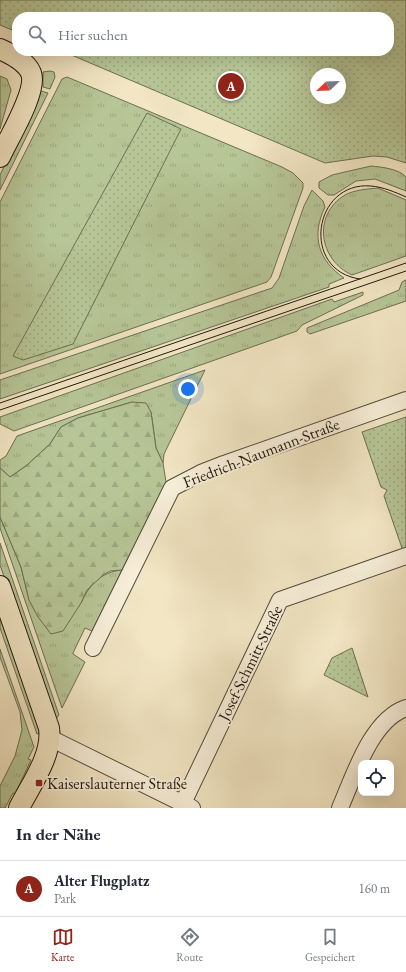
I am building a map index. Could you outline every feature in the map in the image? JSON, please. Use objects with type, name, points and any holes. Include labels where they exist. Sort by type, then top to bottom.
[{"type":"main road","points":[[0,49],[12,56]]},
{"type":"main road","points":[[0,157],[28,99],[32,82],[28,68],[21,61],[12,56]]},
{"type":"main road","points":[[0,586],[48,728],[50,738],[45,757],[19,808]]},
{"type":"street","name":"Friedrich-Naumann-Straße","points":[[92,648],[172,488],[201,473],[224,464],[406,400]]},
{"type":"street","name":"Josef-Schmitt-Straße","points":[[188,806],[280,600],[406,556]]},
{"type":"street","points":[[340,808],[376,732],[393,714],[406,708]]},
{"type":"street","points":[[50,738],[188,806]]},
{"type":"green space","points":[[0,0],[406,0],[406,163],[387,157],[373,156],[325,163],[74,56],[394,56],[394,12],[12,12],[12,30],[0,25]]},
{"type":"green space","points":[[43,72],[54,72],[55,77],[50,89],[43,87]]},
{"type":"green space","points":[[0,76],[7,79],[11,90],[0,129]]},
{"type":"green space","points":[[67,77],[282,167],[293,173],[303,183],[303,188],[271,277],[267,282],[0,374],[0,202],[62,79]]},
{"type":"green space","points":[[41,91],[48,93],[0,190],[0,175]]},
{"type":"green space","points":[[147,113],[181,129],[73,344],[23,360],[13,356]]},
{"type":"green space","points":[[371,166],[390,169],[403,174],[406,177],[406,191],[375,179],[356,181],[334,195],[328,195],[319,188],[319,182],[332,175]]},
{"type":"green space","points":[[378,188],[406,200],[406,256],[352,275],[341,268],[332,259],[324,237],[324,225],[334,204],[345,195],[365,189]]},
{"type":"green space","points":[[312,190],[323,201],[325,207],[318,228],[320,247],[328,263],[344,278],[329,284],[329,287],[0,399],[0,380],[272,288],[279,278],[304,206]]},
{"type":"green space","points":[[406,280],[406,301],[310,334],[307,332],[307,328],[399,290],[402,282]]},
{"type":"green space","points":[[363,292],[363,295],[302,325],[297,331],[14,431],[0,424],[0,417],[332,299],[334,302]]},
{"type":"green space","points":[[205,370],[164,454],[163,463],[156,448],[151,412],[132,402],[78,418],[61,427],[50,444],[26,466],[10,477],[0,468],[0,460],[6,456],[17,436]]},
{"type":"green space","points":[[132,402],[146,403],[151,412],[156,448],[163,463],[166,482],[122,570],[110,571],[103,575],[87,590],[81,603],[63,631],[51,634],[38,617],[29,600],[21,567],[0,517],[0,468],[10,477],[26,466],[50,444],[61,427],[78,418]]},
{"type":"green space","points":[[406,417],[406,550],[403,551],[384,496],[387,490],[381,487],[362,432]]},
{"type":"green space","points":[[0,517],[21,567],[29,600],[81,603],[84,596],[97,580],[108,573],[122,570],[92,631],[85,628],[73,653],[85,662],[62,708],[0,528]]},
{"type":"green space","points":[[0,543],[59,715],[54,721],[0,565]]},
{"type":"green space","points":[[0,609],[43,732],[37,734],[0,628]]},
{"type":"green space","points":[[352,648],[368,697],[324,675],[332,658]]},
{"type":"green space","points":[[0,649],[34,747],[28,759],[31,760],[15,794],[13,793],[5,808],[0,808],[0,786],[15,756],[22,730],[20,712],[0,657]]},
{"type":"tram line","points":[[360,279],[341,273],[328,260],[322,245],[321,228],[326,211],[336,197],[351,188],[371,186],[389,190],[406,197]]},
{"type":"tram line","points":[[0,403],[406,263]]},
{"type":"tram line","points":[[0,410],[406,271]]},
{"type":"place","name":"Alter Flugplatz","points":[[231,86]]},
{"type":"place","name":"Kaiserslauterner Straße","points":[[39,783]]}]
